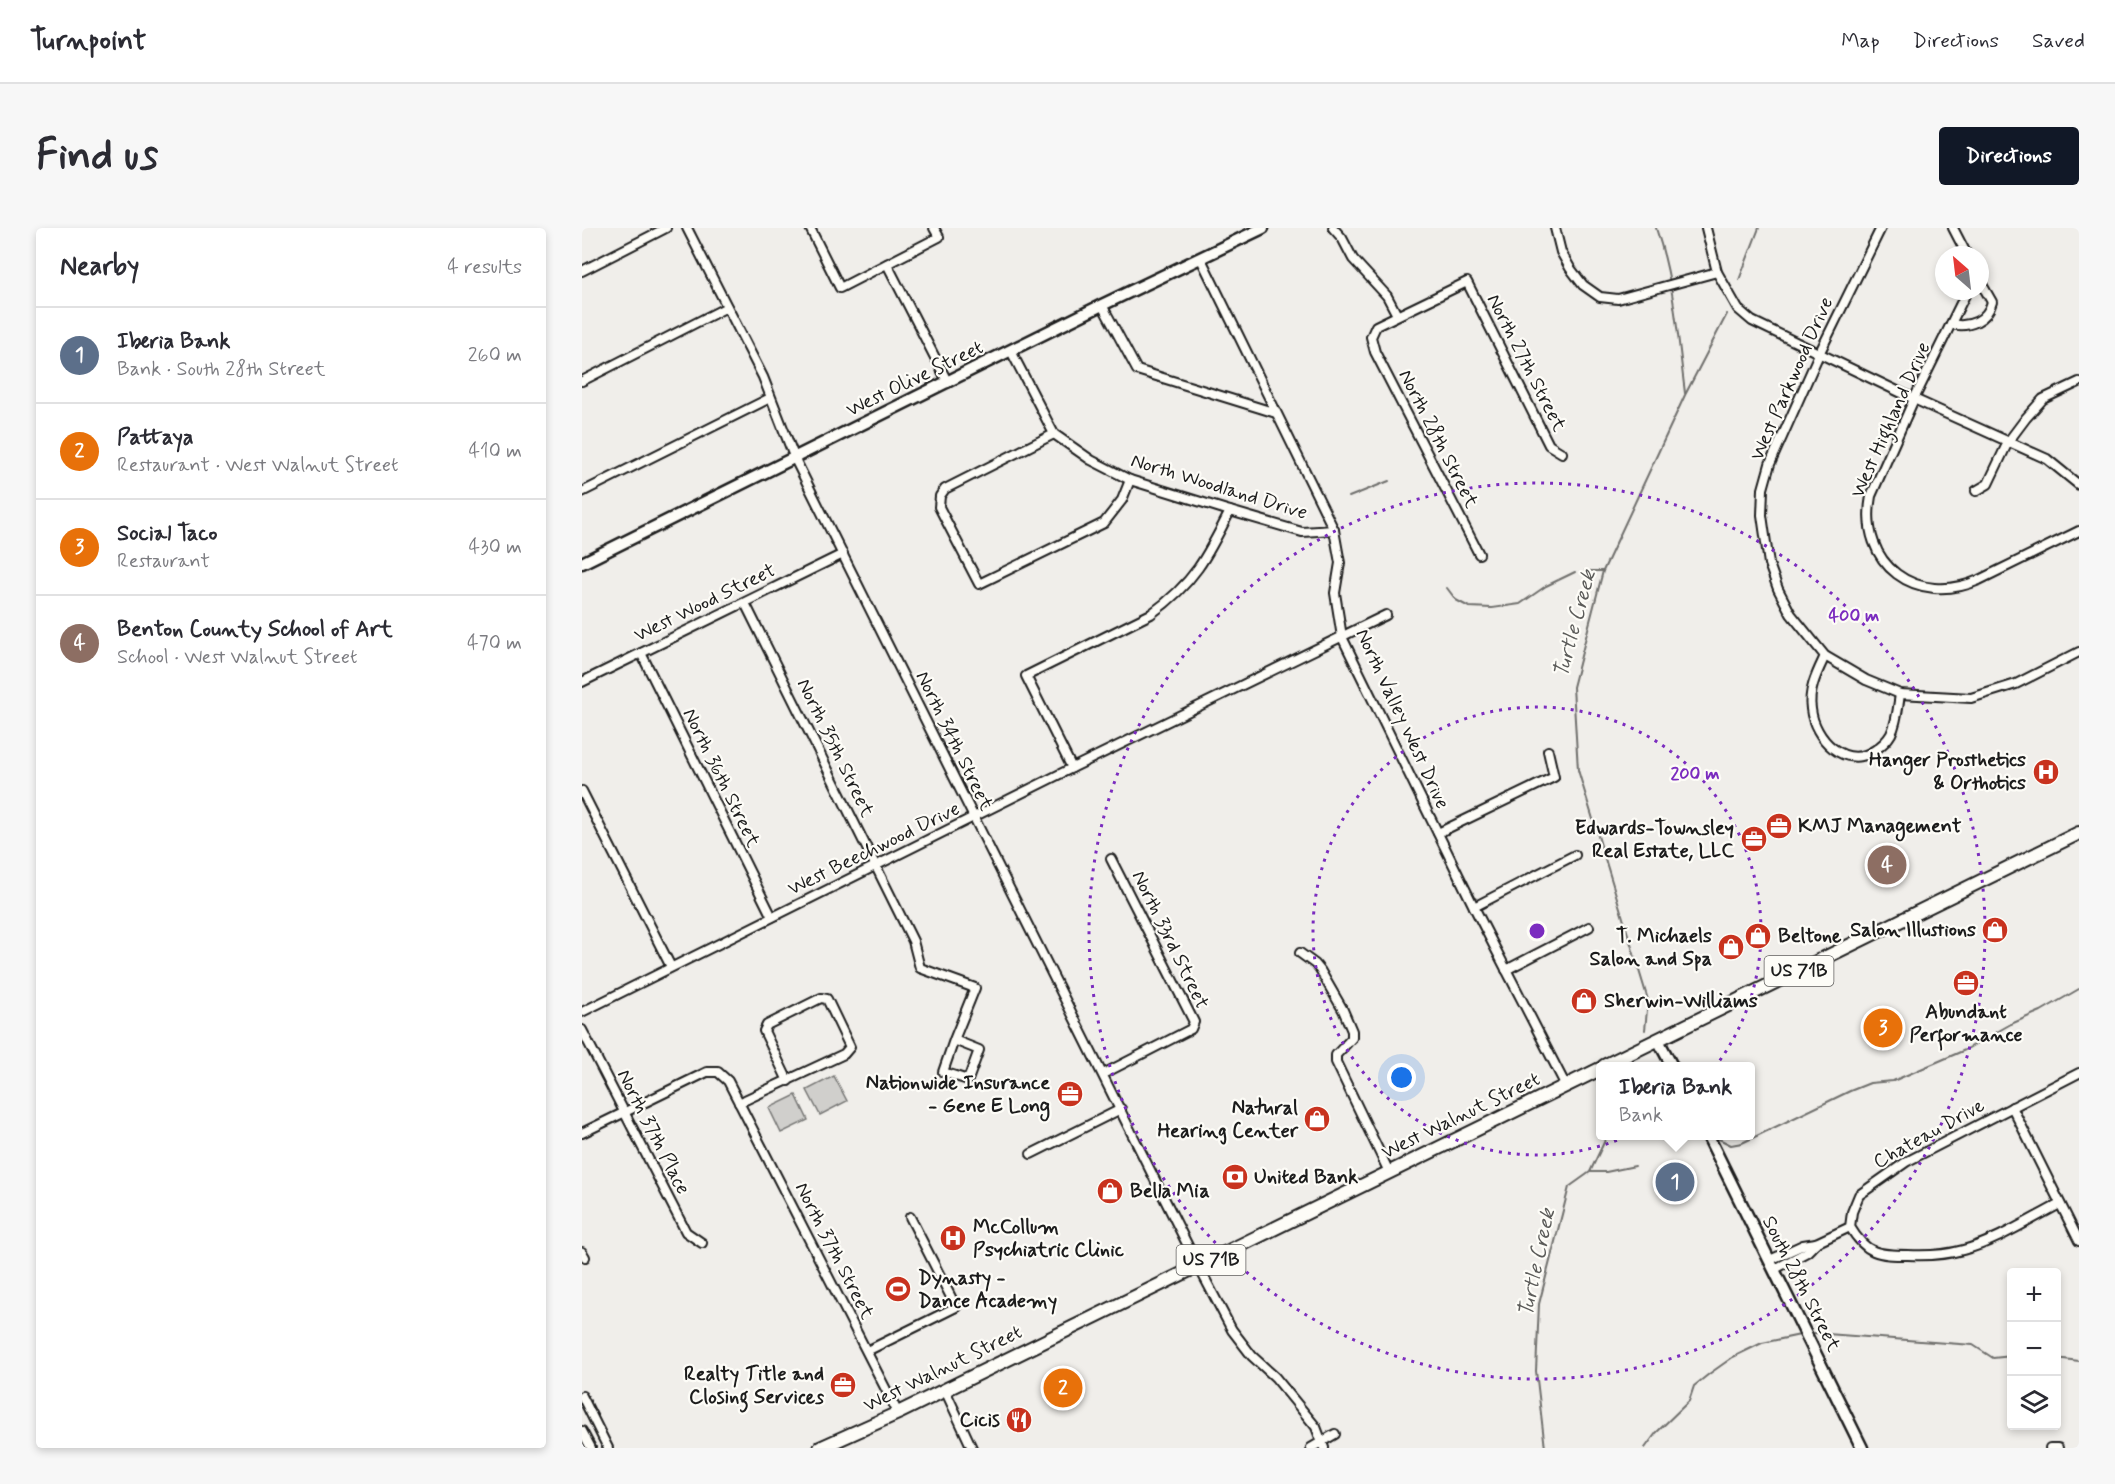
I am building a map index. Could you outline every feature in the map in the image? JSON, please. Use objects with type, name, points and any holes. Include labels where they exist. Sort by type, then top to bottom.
[{"type":"main road","name":"West Olive Street","points":[[582,563],[1102,305],[1201,259],[1244,232],[1263,228]]},
{"type":"main road","name":"US 71B","points":[[1612,1062],[2079,833]]},
{"type":"main road","points":[[1658,1040],[1670,1062]]},
{"type":"main road","name":"West Walnut Street","points":[[820,1448],[898,1413],[1596,1071]]},
{"type":"main road","name":"South 28th Street","points":[[1710,1140],[1862,1448]]},
{"type":"street","points":[[582,271],[666,228]]},
{"type":"street","name":"North 34th Street","points":[[687,228],[763,377],[795,459],[1198,1266],[1232,1330],[1252,1356],[1275,1377],[1316,1427],[1323,1444]]},
{"type":"street","points":[[810,228],[840,288],[939,237],[934,228]]},
{"type":"street","points":[[1333,228],[1342,238],[1353,259],[1387,296],[1397,315]]},
{"type":"street","points":[[1341,228],[1342,238]]},
{"type":"street","points":[[1706,228],[1717,272],[1738,309],[1752,321],[2046,459],[2079,485]]},
{"type":"street","name":"West Parkwood Drive","points":[[1881,228],[1819,354],[1770,465],[1763,489],[1762,515],[1769,564],[1778,589],[1791,614],[1825,657],[1866,680],[1900,694],[1971,698],[2016,684],[2079,652]]},
{"type":"street","points":[[1953,228],[1962,246]]},
{"type":"street","points":[[1556,229],[1561,252],[1570,268],[1583,285],[1600,297],[1618,299],[1717,272]]},
{"type":"street","name":"North Valley West Drive","points":[[1201,259],[1334,530],[1340,563],[1335,593],[1342,637],[1474,907],[1566,1086]]},
{"type":"street","points":[[887,264],[948,383]]},
{"type":"street","name":"North 27th Street","points":[[1397,315],[1467,282],[1549,445],[1562,453]]},
{"type":"street","name":"West Highland Drive","points":[[1951,324],[1964,327],[1981,319],[1990,310],[1992,302],[1989,296]]},
{"type":"street","name":"West Highland Drive","points":[[1962,300],[1914,399],[1871,496],[1868,511],[1875,546],[1882,559],[1899,577],[1928,588],[1952,588],[1965,586],[2079,531]]},
{"type":"street","points":[[1102,305],[1137,370],[1276,413]]},
{"type":"street","points":[[582,381],[727,307]]},
{"type":"street","name":"North 28th Street","points":[[1397,315],[1377,326],[1371,336],[1375,352],[1479,554]]},
{"type":"street","name":"North Woodland Drive","points":[[1011,351],[1054,434],[1091,460],[1130,480],[1302,532],[1334,530]]},
{"type":"street","points":[[1976,490],[1988,484],[2008,442],[2043,399],[2079,382]]},
{"type":"street","points":[[582,492],[770,398]]},
{"type":"street","points":[[1054,434],[945,489],[940,496],[939,507],[979,584],[1104,523],[1122,500],[1130,480]]},
{"type":"street","points":[[1072,768],[1026,676],[1151,614],[1169,601],[1187,584],[1209,554],[1230,511]]},
{"type":"street","name":"West Wood Street","points":[[582,682],[843,554]]},
{"type":"street","name":"North 35th Street","points":[[745,603],[913,941],[920,968],[975,988],[954,1040],[943,1072],[968,1080],[979,1050],[954,1040]]},
{"type":"street","name":"West Beechwood Drive","points":[[582,1012],[1072,768],[1386,615]]},
{"type":"street","name":"North 36th Street","points":[[641,653],[772,918]]},
{"type":"street","points":[[1825,657],[1816,674],[1811,691],[1811,709],[1822,737],[1830,748],[1842,754],[1857,757],[1870,753],[1882,745],[1890,735],[1895,723],[1900,694]]},
{"type":"street","points":[[1438,833],[1554,777],[1548,751]]},
{"type":"street","points":[[582,790],[671,967]]},
{"type":"street","points":[[1474,907],[1575,855]]},
{"type":"street","name":"North 33rd Street","points":[[1103,1074],[1191,1029],[1194,1022],[1111,859]]},
{"type":"street","points":[[1506,970],[1589,927]]},
{"type":"street","points":[[1300,953],[1320,970],[1348,1021],[1352,1038],[1336,1055],[1336,1062],[1389,1172]]},
{"type":"street","points":[[739,1103],[788,1081],[844,1054],[850,1047],[827,999],[821,998],[766,1025],[764,1031],[788,1081]]},
{"type":"street","name":"North 37th Place","points":[[582,1030],[686,1232],[702,1243]]},
{"type":"street","name":"North 37th Street","points":[[582,1133],[707,1072],[718,1072],[728,1081],[898,1413]]},
{"type":"street","name":"Chateau Drive","points":[[1850,1227],[1852,1212],[1859,1195],[1886,1176],[1930,1148],[2079,1073]]},
{"type":"street","points":[[2012,1107],[2079,1241]]},
{"type":"street","points":[[1031,1154],[1121,1109]]},
{"type":"street","points":[[1773,1265],[1807,1252],[1816,1243],[1850,1227],[1857,1239],[1873,1252],[1883,1255],[1934,1255],[1977,1246],[2060,1204]]},
{"type":"street","points":[[867,1351],[956,1307],[910,1217]]},
{"type":"street","points":[[945,1390],[972,1448]]},
{"type":"street","points":[[582,1396],[608,1448]]},
{"type":"street","points":[[582,1431],[591,1448]]},
{"type":"street","points":[[1311,1448],[1323,1444],[1335,1434]]},
{"type":"street","points":[[2050,1448],[2058,1448]]},
{"type":"shaded area","points":[[834,1076],[847,1101],[820,1115],[807,1090]]},
{"type":"shaded area","points":[[796,1095],[808,1120],[781,1133],[769,1108]]},
{"type":"waterway","points":[[1656,228],[1671,289],[1685,393]]},
{"type":"waterway","name":"Turtle Creek","points":[[1739,280],[1759,228]]},
{"type":"waterway","name":"Turtle Creek","points":[[1645,1030],[1648,1000],[1578,770],[1573,687],[1603,571],[1685,395],[1727,314]]},
{"type":"waterway","points":[[1349,497],[1389,481]]},
{"type":"waterway","points":[[1585,571],[1603,571]]},
{"type":"waterway","points":[[1447,588],[1456,600],[1469,607],[1492,608],[1520,604],[1546,586],[1575,572]]},
{"type":"waterway","points":[[1755,1137],[1850,1091],[1870,1083],[1893,1081],[1965,1050],[2079,989]]},
{"type":"waterway","name":"Turtle Creek","points":[[1545,1448],[1536,1371],[1539,1304],[1569,1187],[1590,1172],[1605,1140]]},
{"type":"waterway","points":[[1721,1140],[1731,1145],[1748,1140]]},
{"type":"waterway","points":[[1591,1172],[1606,1172],[1635,1166]]},
{"type":"waterway","points":[[1814,1333],[1973,1345],[1993,1358],[2007,1357]]},
{"type":"waterway","points":[[1645,1448],[1656,1433],[1689,1401],[1694,1386],[1709,1374],[1733,1357],[1762,1343],[1800,1335]]},
{"type":"waterway","points":[[2061,1359],[2079,1361]]},
{"type":"place","name":"Hanger Prosthetics & Orthotics","points":[[2046,772]]},
{"type":"place","name":"KMJ Management","points":[[1779,826]]},
{"type":"place","name":"Edwards-Townsley Real Estate, LLC","points":[[1754,839]]},
{"type":"place","name":"Benton County School of Art","points":[[1887,865]]},
{"type":"place","name":"Salon Illustions","points":[[1995,930]]},
{"type":"place","name":"Beltone","points":[[1758,936]]},
{"type":"place","name":"T. Michaels Salon and Spa","points":[[1731,947]]},
{"type":"place","name":"Abundant Performance","points":[[1966,983]]},
{"type":"place","name":"Sherwin-Williams","points":[[1584,1001]]},
{"type":"place","name":"Social Taco","points":[[1883,1028]]},
{"type":"place","name":"Nationwide Insurance - Gene E Long","points":[[1070,1094]]},
{"type":"place","name":"Natural Hearing Center","points":[[1317,1119]]},
{"type":"place","name":"United Bank","points":[[1235,1177]]},
{"type":"place","name":"Iberia Bank","points":[[1675,1182]]},
{"type":"place","name":"Bella Mia","points":[[1110,1191]]},
{"type":"place","name":"McCollum Psychiatric Clinic","points":[[953,1238]]},
{"type":"place","name":"Dynasty - Dance Academy","points":[[898,1289]]},
{"type":"place","name":"Realty Title and Closing Services","points":[[843,1385]]},
{"type":"place","name":"Pattaya","points":[[1063,1388]]},
{"type":"place","name":"Cicis","points":[[1019,1420]]}]
